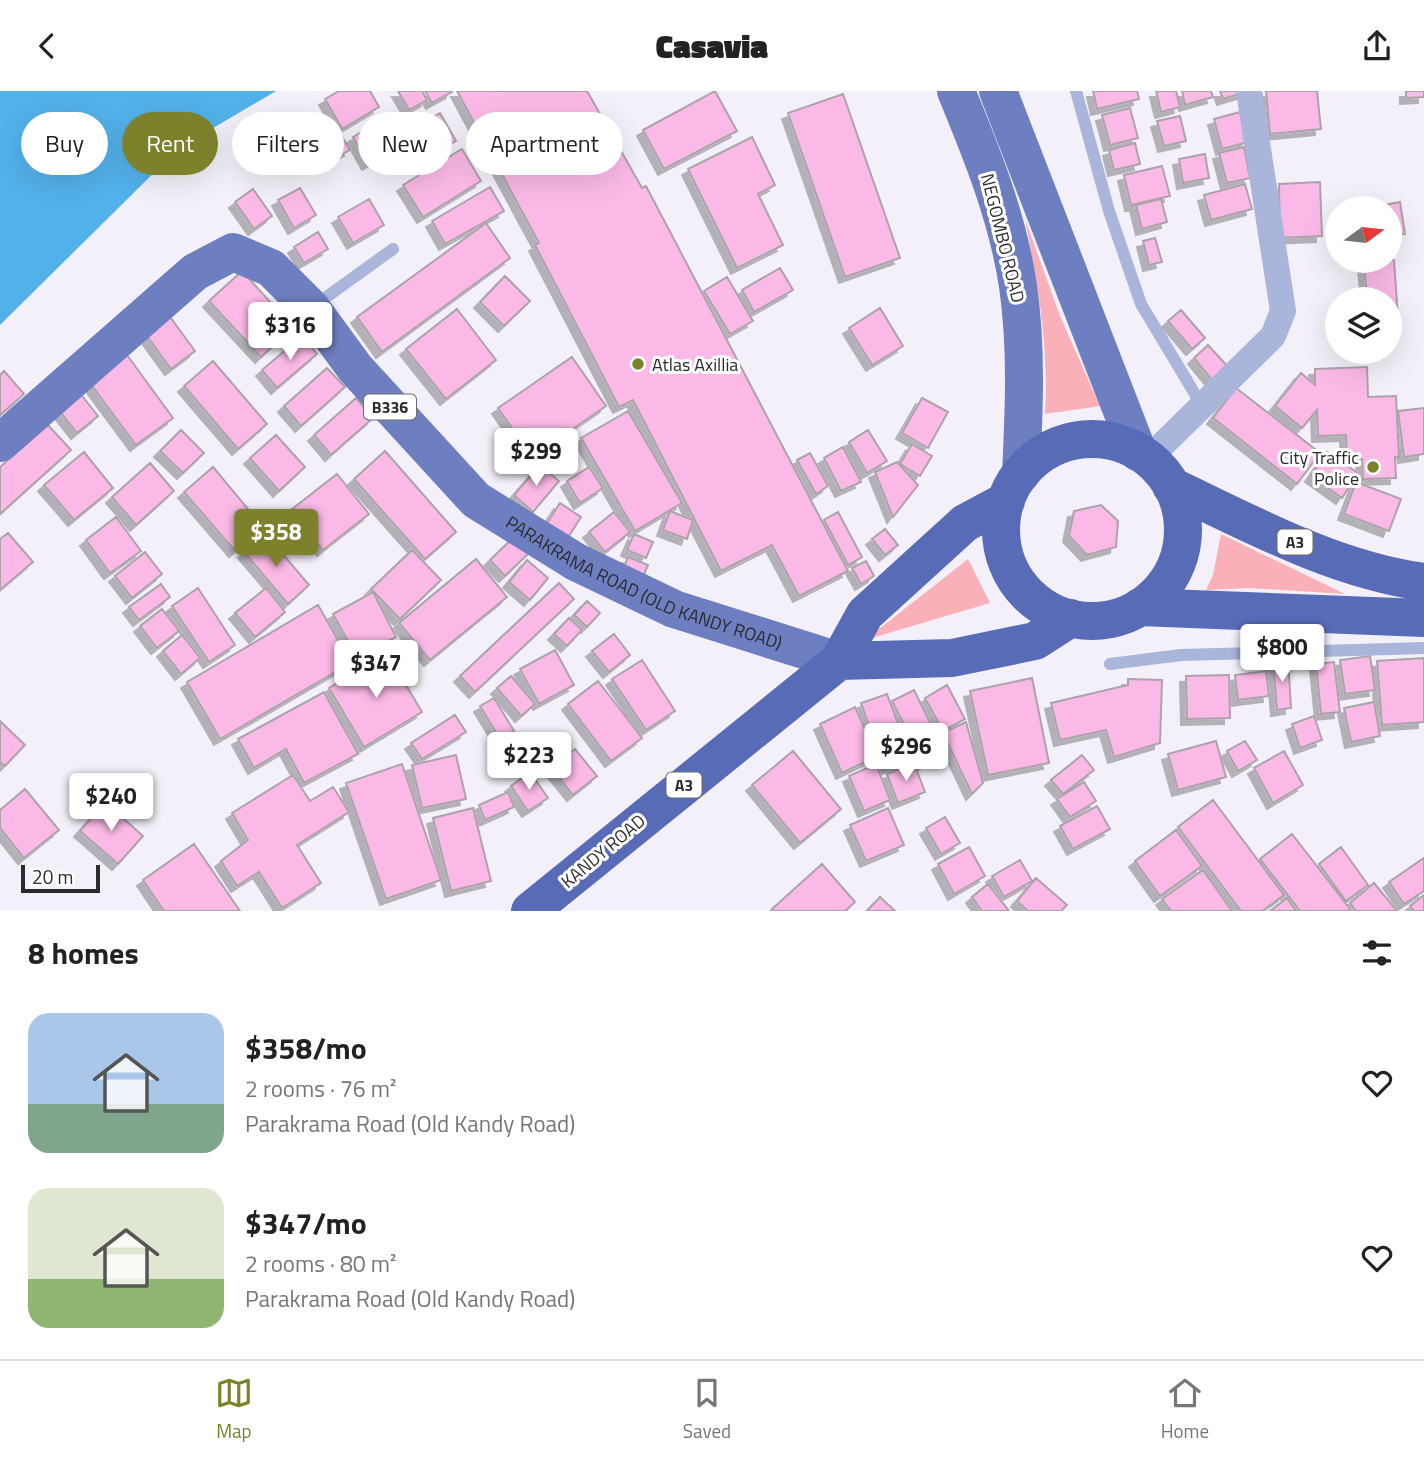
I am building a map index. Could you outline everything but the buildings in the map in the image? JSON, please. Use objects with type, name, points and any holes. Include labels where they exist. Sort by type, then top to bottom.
[{"type":"highway","points":[[1102,439],[1152,466],[1183,526],[1179,552],[1169,578],[1152,599],[1140,607],[1107,620],[1071,618],[1057,614],[1032,598],[1014,575],[1003,546],[1002,516],[1013,488],[1028,464],[1051,449],[1076,441],[1102,439]]},
{"type":"highway","name":"A3","points":[[1152,466],[1322,554],[1382,573],[1424,582]]},
{"type":"highway","name":"KANDY ROAD","points":[[530,911],[839,661],[865,614],[965,523],[1013,488]]},
{"type":"highway","points":[[1140,607],[1424,618]]},
{"type":"highway","points":[[839,661],[952,658],[1035,641],[1071,618]]},
{"type":"main road","name":"NEGOMBO ROAD","points":[[956,91],[992,183],[1017,282],[1024,375],[1013,488]]},
{"type":"main road","points":[[998,91],[1152,466]]},
{"type":"main road","name":"PARAKRAMA ROAD (OLD KANDY ROAD)","points":[[0,443],[195,272],[233,252],[271,268],[311,308],[355,368],[476,501],[576,562],[674,609],[839,661]]},
{"type":"street","points":[[1152,466],[1201,404],[1273,336],[1283,311],[1249,91]]},
{"type":"lane","points":[[1076,91],[1110,211],[1141,304],[1201,404]]},
{"type":"lane","points":[[311,308],[393,249]]},
{"type":"lane","points":[[1110,664],[1181,655],[1424,648]]},
{"type":"shaded area","points":[[1025,219],[1060,316],[1100,406],[1045,414],[1044,340]]},
{"type":"shaded area","points":[[1221,534],[1345,594],[1248,588],[1206,590],[1213,575]]},
{"type":"shaded area","points":[[968,559],[990,603],[865,640]]},
{"type":"water","points":[[0,91],[276,91],[240,112],[232,112],[232,117],[218,125],[218,112],[122,112],[122,175],[152,175],[0,325]]},
{"type":"place","name":"Atlas Axillia","points":[[638,364]]},
{"type":"place","name":"City Traffic Police","points":[[1373,467]]}]
